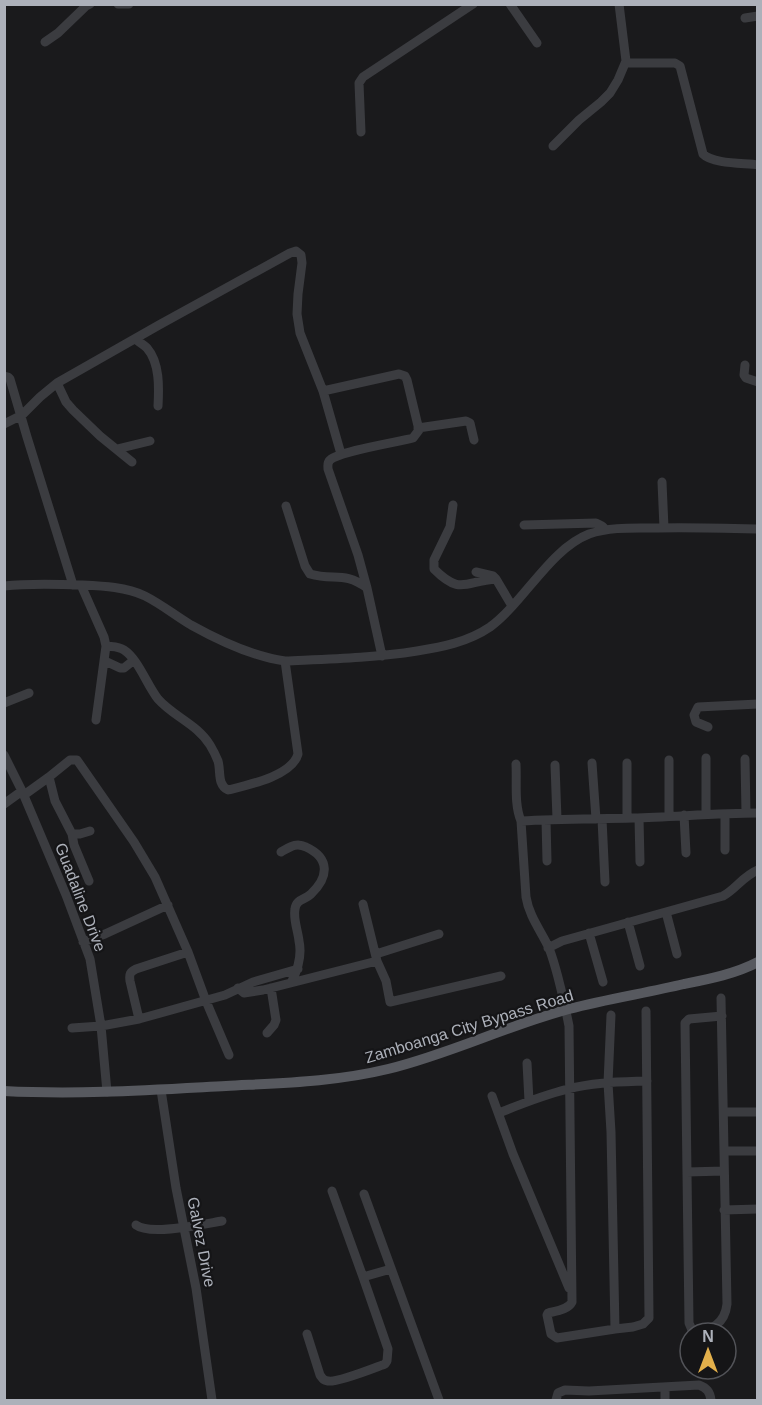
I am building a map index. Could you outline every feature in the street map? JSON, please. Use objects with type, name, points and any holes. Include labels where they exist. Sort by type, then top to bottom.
[{"type":"main road","name":"Zamboanga City Bypass Road","points":[[4,1091],[50,1093],[161,1090],[351,1077],[392,1068],[566,1010],[713,978],[758,962]]},
{"type":"street","points":[[45,42],[90,4]]},
{"type":"street","points":[[118,4],[129,4]]},
{"type":"street","points":[[361,132],[359,83],[363,77],[473,4]]},
{"type":"street","points":[[510,4],[537,43]]},
{"type":"street","points":[[552,146],[610,93],[618,80],[626,61],[619,4]]},
{"type":"street","points":[[745,18],[758,16]]},
{"type":"street","points":[[626,61],[628,63],[677,64],[680,66],[703,154],[708,158],[758,165]]},
{"type":"street","points":[[4,424],[22,415],[57,383],[296,251],[301,255],[302,263],[297,304],[300,333],[323,391],[341,454]]},
{"type":"street","points":[[135,339],[147,349],[156,366],[159,406]]},
{"type":"street","points":[[745,365],[746,378],[758,382]]},
{"type":"street","points":[[323,391],[399,374],[405,376],[418,428],[417,435],[413,438],[341,454],[330,460],[327,465],[358,555],[382,656]]},
{"type":"street","points":[[4,376],[10,379],[77,585],[104,637],[105,661],[96,720]]},
{"type":"street","points":[[57,383],[66,402],[73,410],[132,462]]},
{"type":"street","points":[[418,428],[468,421],[474,440]]},
{"type":"street","points":[[117,449],[150,441]]},
{"type":"street","points":[[662,482],[664,528]]},
{"type":"street","points":[[453,504],[450,527],[434,560],[434,569],[455,585],[462,586],[496,579]]},
{"type":"street","points":[[286,506],[305,566],[310,574],[320,577],[347,577],[357,580],[367,588]]},
{"type":"street","points":[[524,525],[596,523],[605,529]]},
{"type":"street","points":[[5,585],[106,586],[128,590],[144,596],[194,626],[237,647],[269,659],[285,661],[382,656],[460,642],[490,627],[560,554],[587,535],[605,529],[758,529]]},
{"type":"street","points":[[476,572],[493,576],[512,606]]},
{"type":"street","points":[[106,646],[125,650],[160,700],[171,711],[201,732],[218,760],[221,784],[228,790],[261,782],[296,760],[298,754],[285,661]]},
{"type":"street","points":[[105,661],[124,668],[134,660]]},
{"type":"street","points":[[4,703],[29,693]]},
{"type":"street","points":[[708,727],[696,722],[694,715],[698,707],[758,704]]},
{"type":"street","name":"Guadaline Drive","points":[[4,755],[23,793],[90,959],[101,1026],[107,1092]]},
{"type":"street","points":[[706,758],[706,814]]},
{"type":"street","points":[[745,759],[746,813]]},
{"type":"street","points":[[4,804],[49,777],[70,760],[79,762],[155,876],[229,1055]]},
{"type":"street","points":[[669,760],[669,816]]},
{"type":"street","points":[[592,763],[605,882]]},
{"type":"street","points":[[627,763],[627,818]]},
{"type":"street","points":[[516,764],[517,804],[521,821],[528,907],[548,948],[569,1026],[572,1302],[565,1309],[546,1315],[550,1334],[553,1337],[633,1327],[643,1324],[649,1318],[646,1011]]},
{"type":"street","points":[[555,765],[557,819]]},
{"type":"street","points":[[49,777],[55,801],[72,834],[74,845],[89,880]]},
{"type":"street","points":[[521,821],[758,813]]},
{"type":"street","points":[[725,814],[725,850]]},
{"type":"street","points":[[684,815],[686,853]]},
{"type":"street","points":[[639,818],[640,862]]},
{"type":"street","points":[[546,820],[546,861]]},
{"type":"street","points":[[72,834],[90,831]]},
{"type":"street","points":[[281,852],[295,844],[303,845],[317,854],[325,867],[325,874],[321,881],[309,896],[299,900],[295,909],[294,917],[300,944],[298,969],[292,981]]},
{"type":"street","points":[[548,948],[562,941],[723,896],[747,875],[758,870]]},
{"type":"street","points":[[363,904],[390,1002],[501,976]]},
{"type":"street","points":[[83,942],[168,905]]},
{"type":"street","points":[[666,912],[677,954]]},
{"type":"street","points":[[628,922],[640,966]]},
{"type":"street","points":[[589,933],[603,982]]},
{"type":"street","points":[[238,988],[241,992],[247,993],[271,988],[376,957],[439,934]]},
{"type":"street","points":[[138,1019],[129,974],[136,969],[188,952]]},
{"type":"street","points":[[72,1028],[101,1026],[138,1019],[206,1001],[253,982],[298,969]]},
{"type":"street","points":[[267,1033],[276,1020],[271,988]]},
{"type":"street","points":[[721,998],[722,1016],[725,1112],[724,1210],[727,1309],[722,1321],[715,1327],[696,1331],[692,1330],[689,1323],[685,1023],[689,1019],[722,1016]]},
{"type":"street","points":[[611,1015],[608,1083],[615,1329]]},
{"type":"street","points":[[527,1063],[530,1101]]},
{"type":"street","points":[[498,1113],[570,1088],[647,1081]]},
{"type":"street","name":"Galvez Drive","points":[[161,1090],[183,1228],[196,1288],[212,1401]]},
{"type":"street","points":[[492,1096],[513,1155],[571,1292]]},
{"type":"street","points":[[725,1112],[758,1112]]},
{"type":"street","points":[[725,1151],[758,1151]]},
{"type":"street","points":[[687,1172],[724,1171]]},
{"type":"street","points":[[307,1334],[323,1380],[329,1382],[338,1380],[385,1364],[387,1361],[388,1349],[332,1191]]},
{"type":"street","points":[[364,1194],[439,1401]]},
{"type":"street","points":[[724,1210],[758,1209]]},
{"type":"street","points":[[136,1226],[147,1230],[183,1228],[222,1221]]},
{"type":"street","points":[[363,1277],[391,1269]]},
{"type":"street","points":[[556,1401],[558,1394],[565,1390],[699,1385],[710,1393],[711,1401]]},
{"type":"street","points":[[665,1387],[665,1401]]}]
